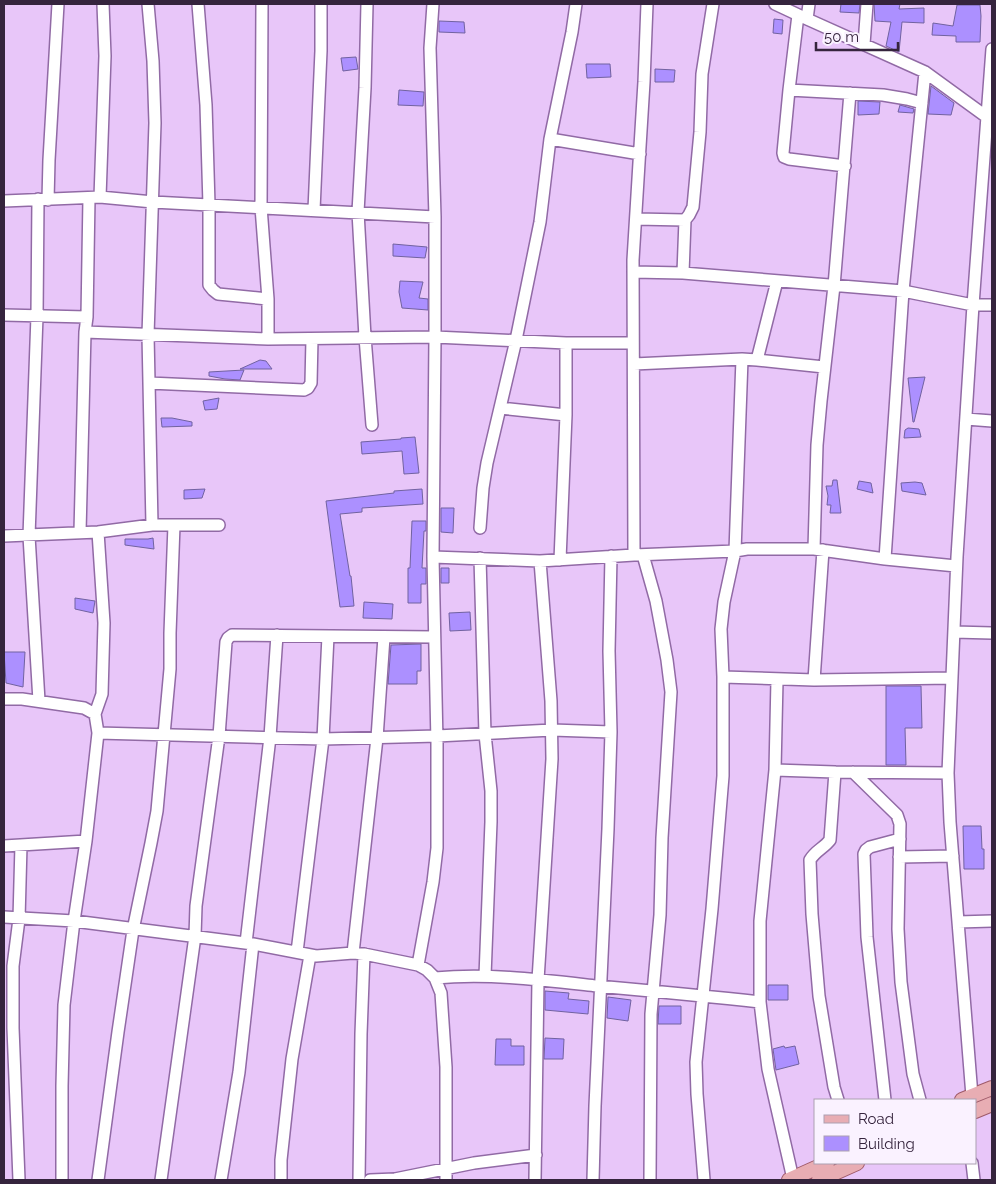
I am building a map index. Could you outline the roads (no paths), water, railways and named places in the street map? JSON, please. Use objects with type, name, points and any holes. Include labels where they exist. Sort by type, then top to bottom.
[{"type":"main road","points":[[967,1098],[992,1088]]},
{"type":"main road","points":[[976,1111],[992,1104]]},
{"type":"main road","points":[[791,1180],[822,1174],[854,1164]]},
{"type":"street","points":[[39,701],[28,536],[36,316],[43,199],[49,160],[58,4]]},
{"type":"street","points":[[80,532],[85,332],[105,56],[103,4]]},
{"type":"street","points":[[148,4],[156,123],[148,335],[152,525]]},
{"type":"street","points":[[198,4],[206,104],[210,285],[218,294],[268,298]]},
{"type":"street","points":[[262,4],[261,207],[268,298],[268,339]]},
{"type":"street","points":[[314,210],[321,51],[321,4]]},
{"type":"street","points":[[367,4],[365,88],[358,212],[372,425]]},
{"type":"street","points":[[418,965],[433,882],[437,848],[437,736],[432,557],[435,217],[430,48],[433,4]]},
{"type":"street","points":[[480,528],[487,463],[516,340],[540,222],[550,139],[576,4]]},
{"type":"street","points":[[646,4],[644,82],[633,272],[633,343],[639,555],[657,609],[671,692],[662,838],[660,915],[651,1014],[650,1180]]},
{"type":"street","points":[[683,273],[684,220],[689,215],[695,193],[702,74],[712,4]]},
{"type":"street","points":[[775,4],[925,72],[990,119]]},
{"type":"street","points":[[809,4],[803,17],[789,90],[783,154],[784,157],[789,159],[845,166]]},
{"type":"street","points":[[864,44],[867,4]]},
{"type":"street","points":[[967,1098],[948,773],[956,566],[973,305],[990,119],[992,49]]},
{"type":"street","points":[[885,559],[903,291],[925,72]]},
{"type":"street","points":[[789,90],[883,95],[922,103]]},
{"type":"street","points":[[814,680],[819,549],[817,445],[834,286],[850,93]]},
{"type":"street","points":[[550,139],[640,154]]},
{"type":"street","points":[[4,201],[95,198],[435,217]]},
{"type":"street","points":[[636,219],[684,220]]},
{"type":"street","points":[[633,272],[683,273],[903,291],[973,305],[992,305]]},
{"type":"street","points":[[757,360],[777,281]]},
{"type":"street","points":[[4,315],[87,317]]},
{"type":"street","points":[[85,332],[268,339],[435,337],[566,343],[633,343]]},
{"type":"street","points":[[149,383],[304,390],[311,383],[312,339]]},
{"type":"street","points":[[560,560],[566,415],[566,343]]},
{"type":"street","points":[[634,364],[742,359],[824,367]]},
{"type":"street","points":[[704,1180],[696,1062],[712,909],[723,776],[721,629],[724,602],[735,551],[742,359]]},
{"type":"street","points":[[500,408],[566,415]]},
{"type":"street","points":[[966,419],[992,421]]},
{"type":"street","points":[[4,536],[98,532],[152,525],[219,525]]},
{"type":"street","points":[[98,1180],[133,930],[157,811],[170,669],[174,525]]},
{"type":"street","points":[[62,1180],[64,1005],[98,733],[95,714],[102,694],[104,623],[98,532]]},
{"type":"street","points":[[432,557],[540,561],[747,549],[819,549],[885,559],[956,566]]},
{"type":"street","points":[[593,1180],[611,732],[609,651],[611,556]]},
{"type":"street","points":[[480,558],[486,734],[491,791],[485,976]]},
{"type":"street","points":[[535,1180],[538,980],[552,759],[551,692],[540,561]]},
{"type":"street","points":[[954,632],[992,633]]},
{"type":"street","points":[[161,1180],[195,936],[196,906],[219,736],[226,642],[228,638],[232,635],[434,637]]},
{"type":"street","points":[[220,1180],[239,1072],[249,944],[270,737],[277,635]]},
{"type":"street","points":[[296,952],[323,739],[328,636]]},
{"type":"street","points":[[359,1180],[361,1034],[358,954],[384,637]]},
{"type":"street","points":[[723,677],[778,680],[952,678]]},
{"type":"street","points":[[778,680],[775,770],[760,920],[760,1002],[768,1069],[791,1180]]},
{"type":"street","points":[[4,699],[22,699],[84,708],[95,714]]},
{"type":"street","points":[[98,733],[323,739],[552,730],[611,732]]},
{"type":"street","points":[[775,770],[948,773]]},
{"type":"street","points":[[835,772],[830,840],[813,854],[810,860],[812,914],[819,996],[834,1088],[838,1099]]},
{"type":"street","points":[[853,772],[897,815],[900,824],[898,929],[901,982],[913,1074],[920,1099]]},
{"type":"street","points":[[885,1099],[866,938],[864,854],[870,847],[900,839]]},
{"type":"street","points":[[4,846],[86,841]]},
{"type":"street","points":[[19,1180],[13,1028],[13,966],[19,919],[21,845]]},
{"type":"street","points":[[899,857],[953,856]]},
{"type":"street","points":[[4,917],[74,922],[195,936],[316,956],[358,954],[418,965],[427,970],[435,978],[442,993],[446,1067],[446,1174]]},
{"type":"street","points":[[958,922],[992,922]]},
{"type":"street","points":[[281,1180],[281,1160],[292,1059],[310,954]]},
{"type":"street","points":[[435,978],[485,976],[760,1002]]},
{"type":"street","points":[[370,1180],[446,1174],[474,1163],[536,1155]]},
{"type":"street","points":[[972,1164],[974,1180]]}]
